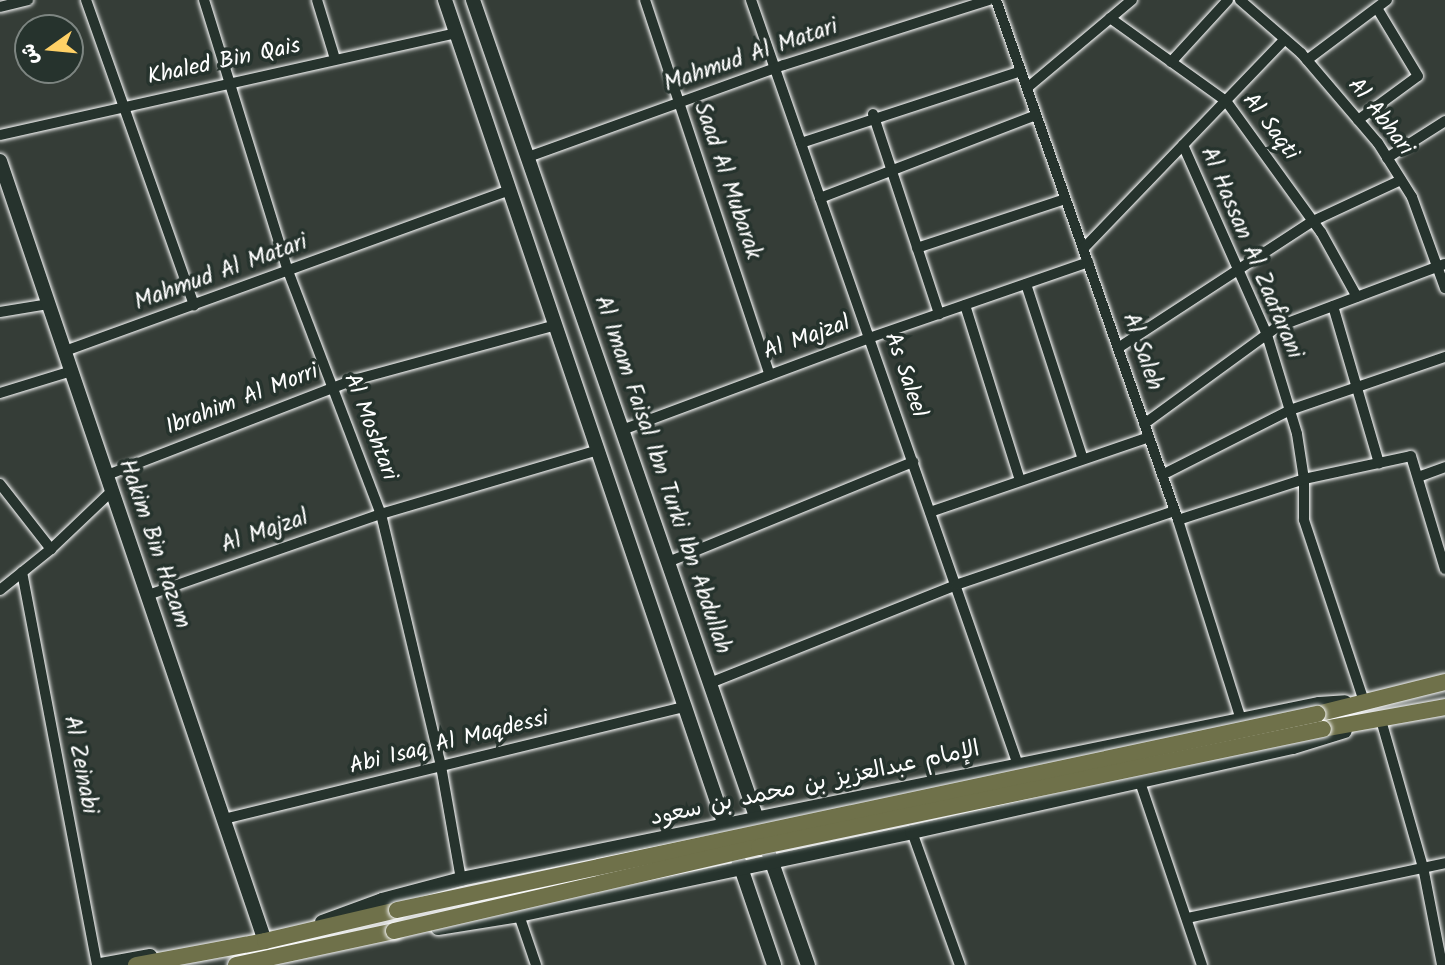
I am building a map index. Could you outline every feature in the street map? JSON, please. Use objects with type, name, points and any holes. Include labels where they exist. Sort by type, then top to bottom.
[{"type":"main road","points":[[445,0],[774,965]]},
{"type":"main road","name":"Al Imam Faisal Ibn Turki Ibn Abdullah","points":[[473,0],[808,965]]},
{"type":"main road","name":"Hakim Bin Hazam","points":[[0,160],[265,941]]},
{"type":"main road","name":"الإمام عبدالعزيز بن محمد بن سعود","points":[[282,936],[1317,713],[1445,682]]},
{"type":"main road","name":"الإمام عبدالعزيز بن محمد بن سعود","points":[[136,965],[265,941],[382,900],[461,879],[1319,704],[1364,701]]},
{"type":"main road","points":[[236,965],[759,847],[1323,729],[1445,707]]},
{"type":"main road","points":[[333,944],[519,915],[740,866],[912,832],[1293,747],[1381,720]]},
{"type":"main road","name":"الإمام عبدالعزيز بن محمد بن سعود","points":[[99,965],[145,956],[179,955]]},
{"type":"street","points":[[0,7],[27,0]]},
{"type":"street","points":[[86,0],[194,305]]},
{"type":"street","name":"Al Moshtari","points":[[204,0],[288,271],[381,514],[441,766],[461,879]]},
{"type":"street","points":[[317,0],[335,60]]},
{"type":"street","name":"Saad Al Mubarak","points":[[645,0],[770,375]]},
{"type":"street","name":"As Saleel","points":[[751,0],[1018,765]]},
{"type":"street","name":"Mahmud Al Matari","points":[[528,157],[678,102],[989,0]]},
{"type":"street","name":"Al Saleh","points":[[996,0],[1177,516],[1241,720]]},
{"type":"street","points":[[1027,88],[1132,0]]},
{"type":"street","points":[[1171,62],[1228,0]]},
{"type":"street","name":"Al Abhari","points":[[1240,0],[1307,60],[1387,158],[1412,197],[1441,266],[1445,288]]},
{"type":"street","points":[[1307,60],[1387,0]]},
{"type":"street","points":[[1358,120],[1418,76],[1377,8]]},
{"type":"street","name":"Al Saqti","points":[[1110,18],[1226,101],[1313,221],[1357,298]]},
{"type":"street","name":"Khaled Bin Qais","points":[[0,135],[457,33]]},
{"type":"street","points":[[1083,249],[1285,39]]},
{"type":"street","points":[[801,143],[874,116],[1021,71]]},
{"type":"street","points":[[820,198],[1036,115]]},
{"type":"street","points":[[874,116],[939,314]]},
{"type":"street","points":[[1387,158],[1445,121]]},
{"type":"street","name":"Al Hassan Al Zaafarani","points":[[1183,145],[1267,335],[1290,411],[1304,479],[1304,520],[1364,701]]},
{"type":"street","points":[[1118,348],[1313,221],[1401,180]]},
{"type":"street","name":"Mahmud Al Matari","points":[[65,351],[510,190]]},
{"type":"street","points":[[917,248],[1065,199]]},
{"type":"street","name":"Al Majzal","points":[[622,430],[869,338],[1088,262]]},
{"type":"street","points":[[1144,424],[1277,327],[1441,266]]},
{"type":"street","points":[[1026,284],[1083,459]]},
{"type":"street","points":[[0,312],[49,304]]},
{"type":"street","points":[[965,305],[1020,480]]},
{"type":"street","points":[[1333,306],[1379,463]]},
{"type":"street","name":"Ibrahim Al Morri","points":[[107,475],[332,388],[556,325]]},
{"type":"street","points":[[1162,475],[1290,411],[1445,357]]},
{"type":"street","points":[[0,393],[72,371]]},
{"type":"street","points":[[930,512],[1149,437]]},
{"type":"street","name":"Al Majzal","points":[[148,595],[381,514],[598,450]]},
{"type":"street","points":[[710,683],[956,585],[1304,479],[1411,456],[1439,525],[1445,569]]},
{"type":"street","points":[[668,562],[913,462]]},
{"type":"street","points":[[1418,477],[1445,467]]},
{"type":"street","points":[[0,484],[51,549]]},
{"type":"street","points":[[0,590],[51,549],[112,491]]},
{"type":"street","name":"Al Zeinabi","points":[[22,572],[99,965]]},
{"type":"street","name":"Abi Isaq Al Maqdessi","points":[[224,819],[685,707]]},
{"type":"street","points":[[1381,720],[1423,867],[1442,965]]},
{"type":"street","points":[[1140,782],[1202,965]]},
{"type":"street","points":[[912,832],[960,965]]},
{"type":"street","points":[[1186,918],[1445,863]]},
{"type":"street","points":[[519,915],[536,965]]}]
